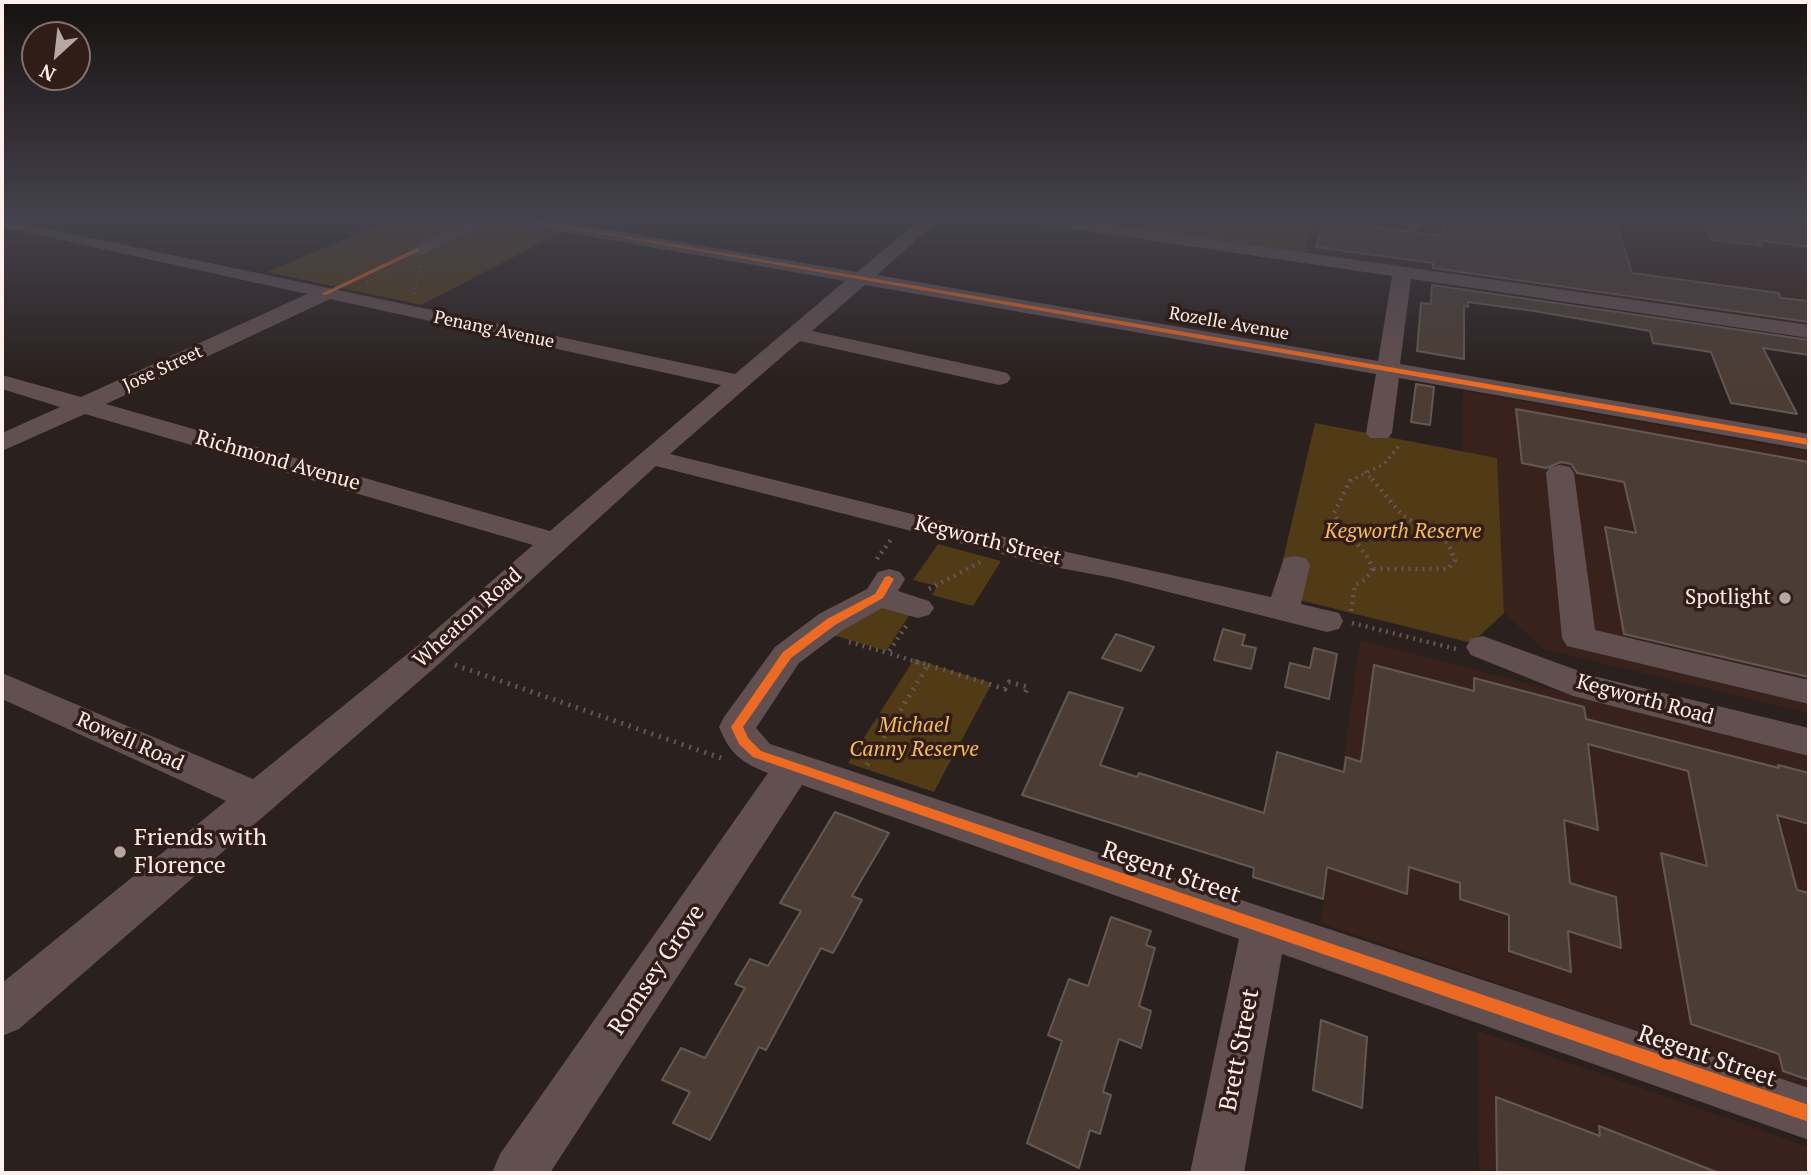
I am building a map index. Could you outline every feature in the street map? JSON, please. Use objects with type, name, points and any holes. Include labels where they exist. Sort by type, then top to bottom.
[{"type":"street","name":"Penang Avenue","points":[[238,274],[741,382]]},
{"type":"street","name":"Rozelle Avenue","points":[[837,274],[1809,442]]},
{"type":"street","name":"Wheaton Road","points":[[2,1013],[428,655],[651,457],[866,274]]},
{"type":"street","points":[[1379,433],[1402,274]]},
{"type":"street","points":[[1415,274],[1809,331]]},
{"type":"street","name":"Jose Street","points":[[2,443],[331,295]]},
{"type":"street","points":[[796,334],[999,378]]},
{"type":"street","name":"Richmond Avenue","points":[[2,382],[555,542]]},
{"type":"street","name":"Kegworth Street","points":[[651,457],[1010,547],[1327,621]]},
{"type":"street","points":[[1560,473],[1579,638],[1809,692]]},
{"type":"street","points":[[1284,610],[1295,565]]},
{"type":"street","name":"Regent Street","points":[[918,608],[884,588],[787,655],[737,727],[743,741],[757,754],[1809,1114]]},
{"type":"street","name":"Kegworth Road","points":[[1483,647],[1585,687],[1809,742]]},
{"type":"street","name":"Rowell Road","points":[[2,685],[258,798]]},
{"type":"street","name":"Romsey Grove","points":[[519,1173],[794,766]]},
{"type":"street","name":"Brett Street","points":[[1217,1173],[1264,927]]},
{"type":"path","points":[[331,295],[376,274]]},
{"type":"path","points":[[1403,442],[1384,464],[1365,471],[1345,485],[1334,513],[1347,536],[1370,560],[1372,569],[1366,579],[1355,585],[1349,622],[1465,651],[1483,647]]},
{"type":"path","points":[[1365,471],[1402,515],[1448,543],[1455,560],[1448,569],[1372,569]]},
{"type":"path","points":[[888,653],[932,586],[1010,547]]},
{"type":"path","points":[[818,632],[1005,689],[1009,682],[1028,687],[1025,693]]},
{"type":"path","points":[[428,655],[734,763]]},
{"type":"path","points":[[854,787],[928,665]]},
{"type":"shaded area","points":[[1450,274],[1809,274],[1809,325]]},
{"type":"shaded area","points":[[1463,391],[1809,452],[1809,713],[1544,649],[1504,613],[1497,458],[1462,451]]},
{"type":"shaded area","points":[[1360,640],[1809,756],[1809,1089],[1321,923]]},
{"type":"shaded area","points":[[1478,1031],[1809,1147],[1809,1173],[1479,1173]]},
{"type":"green space","points":[[276,274],[481,274],[421,305]]},
{"type":"green space","name":"Kegworth Reserve","points":[[1315,423],[1497,458],[1504,613],[1472,643],[1275,594]]},
{"type":"green space","points":[[938,544],[1001,561],[973,606],[932,595],[937,586],[913,580]]},
{"type":"green space","points":[[879,606],[910,614],[886,651],[833,635]]},
{"type":"green space","name":"Michael Canny Reserve","points":[[914,659],[992,683],[934,792],[848,763]]},
{"type":"building","points":[[1474,274],[1638,274],[1779,293],[1781,298],[1809,301],[1809,322]]},
{"type":"building","points":[[1432,285],[1809,340],[1809,355],[1763,348],[1797,414],[1731,403],[1711,352],[1653,343],[1650,331],[1534,311],[1468,302],[1468,307],[1464,306],[1464,359],[1417,351],[1421,303],[1431,304]]},
{"type":"building","points":[[1416,384],[1434,387],[1430,425],[1411,422]]},
{"type":"building","points":[[1516,409],[1809,462],[1809,677],[1624,634],[1605,527],[1636,533],[1624,482],[1577,473],[1571,464],[1561,462],[1546,468],[1522,463]]},
{"type":"building","points":[[1223,629],[1245,635],[1242,645],[1256,648],[1251,669],[1214,660]]},
{"type":"building","points":[[1116,634],[1154,647],[1141,671],[1102,658]]},
{"type":"building","points":[[1314,648],[1337,654],[1329,699],[1285,687],[1290,663],[1310,668]]},
{"type":"building","points":[[1374,665],[1474,691],[1474,678],[1584,707],[1586,719],[1779,768],[1778,765],[1809,773],[1809,824],[1777,815],[1797,890],[1809,893],[1809,1080],[1783,1071],[1779,1054],[1691,1024],[1661,853],[1707,866],[1688,771],[1588,744],[1598,830],[1564,820],[1570,883],[1616,897],[1621,948],[1568,931],[1571,972],[1509,951],[1509,915],[1460,899],[1460,883],[1409,867],[1407,894],[1327,867],[1323,899],[1253,877],[1254,868],[1022,795],[1069,692],[1123,708],[1100,765],[1137,777],[1139,773],[1264,813],[1277,752],[1344,772],[1346,757],[1361,762]]},
{"type":"building","points":[[835,812],[889,833],[852,896],[862,900],[833,953],[821,948],[766,1050],[759,1047],[710,1140],[673,1123],[690,1092],[662,1080],[681,1048],[705,1058],[745,988],[735,984],[750,959],[768,966],[801,911],[780,903]]},
{"type":"building","points":[[1111,917],[1151,931],[1146,945],[1155,948],[1139,1006],[1151,1011],[1141,1048],[1119,1039],[1103,1092],[1111,1095],[1100,1134],[1090,1130],[1079,1168],[1027,1143],[1062,1041],[1048,1035],[1069,979],[1088,986]]},
{"type":"building","points":[[1321,1020],[1367,1037],[1362,1108],[1313,1090]]},
{"type":"building","points":[[1496,1097],[1600,1136],[1599,1126],[1719,1173],[1497,1173]]},
{"type":"cycle path","points":[[324,294],[367,274]]},
{"type":"cycle path","points":[[835,274],[1809,442]]},
{"type":"cycle path","points":[[889,579],[879,596],[831,622],[787,655],[737,727],[743,741],[757,754],[1809,1114]]},
{"type":"place","name":"Spotlight","points":[[1785,598]]},
{"type":"place","name":"Friends with Florence","points":[[120,852]]}]
